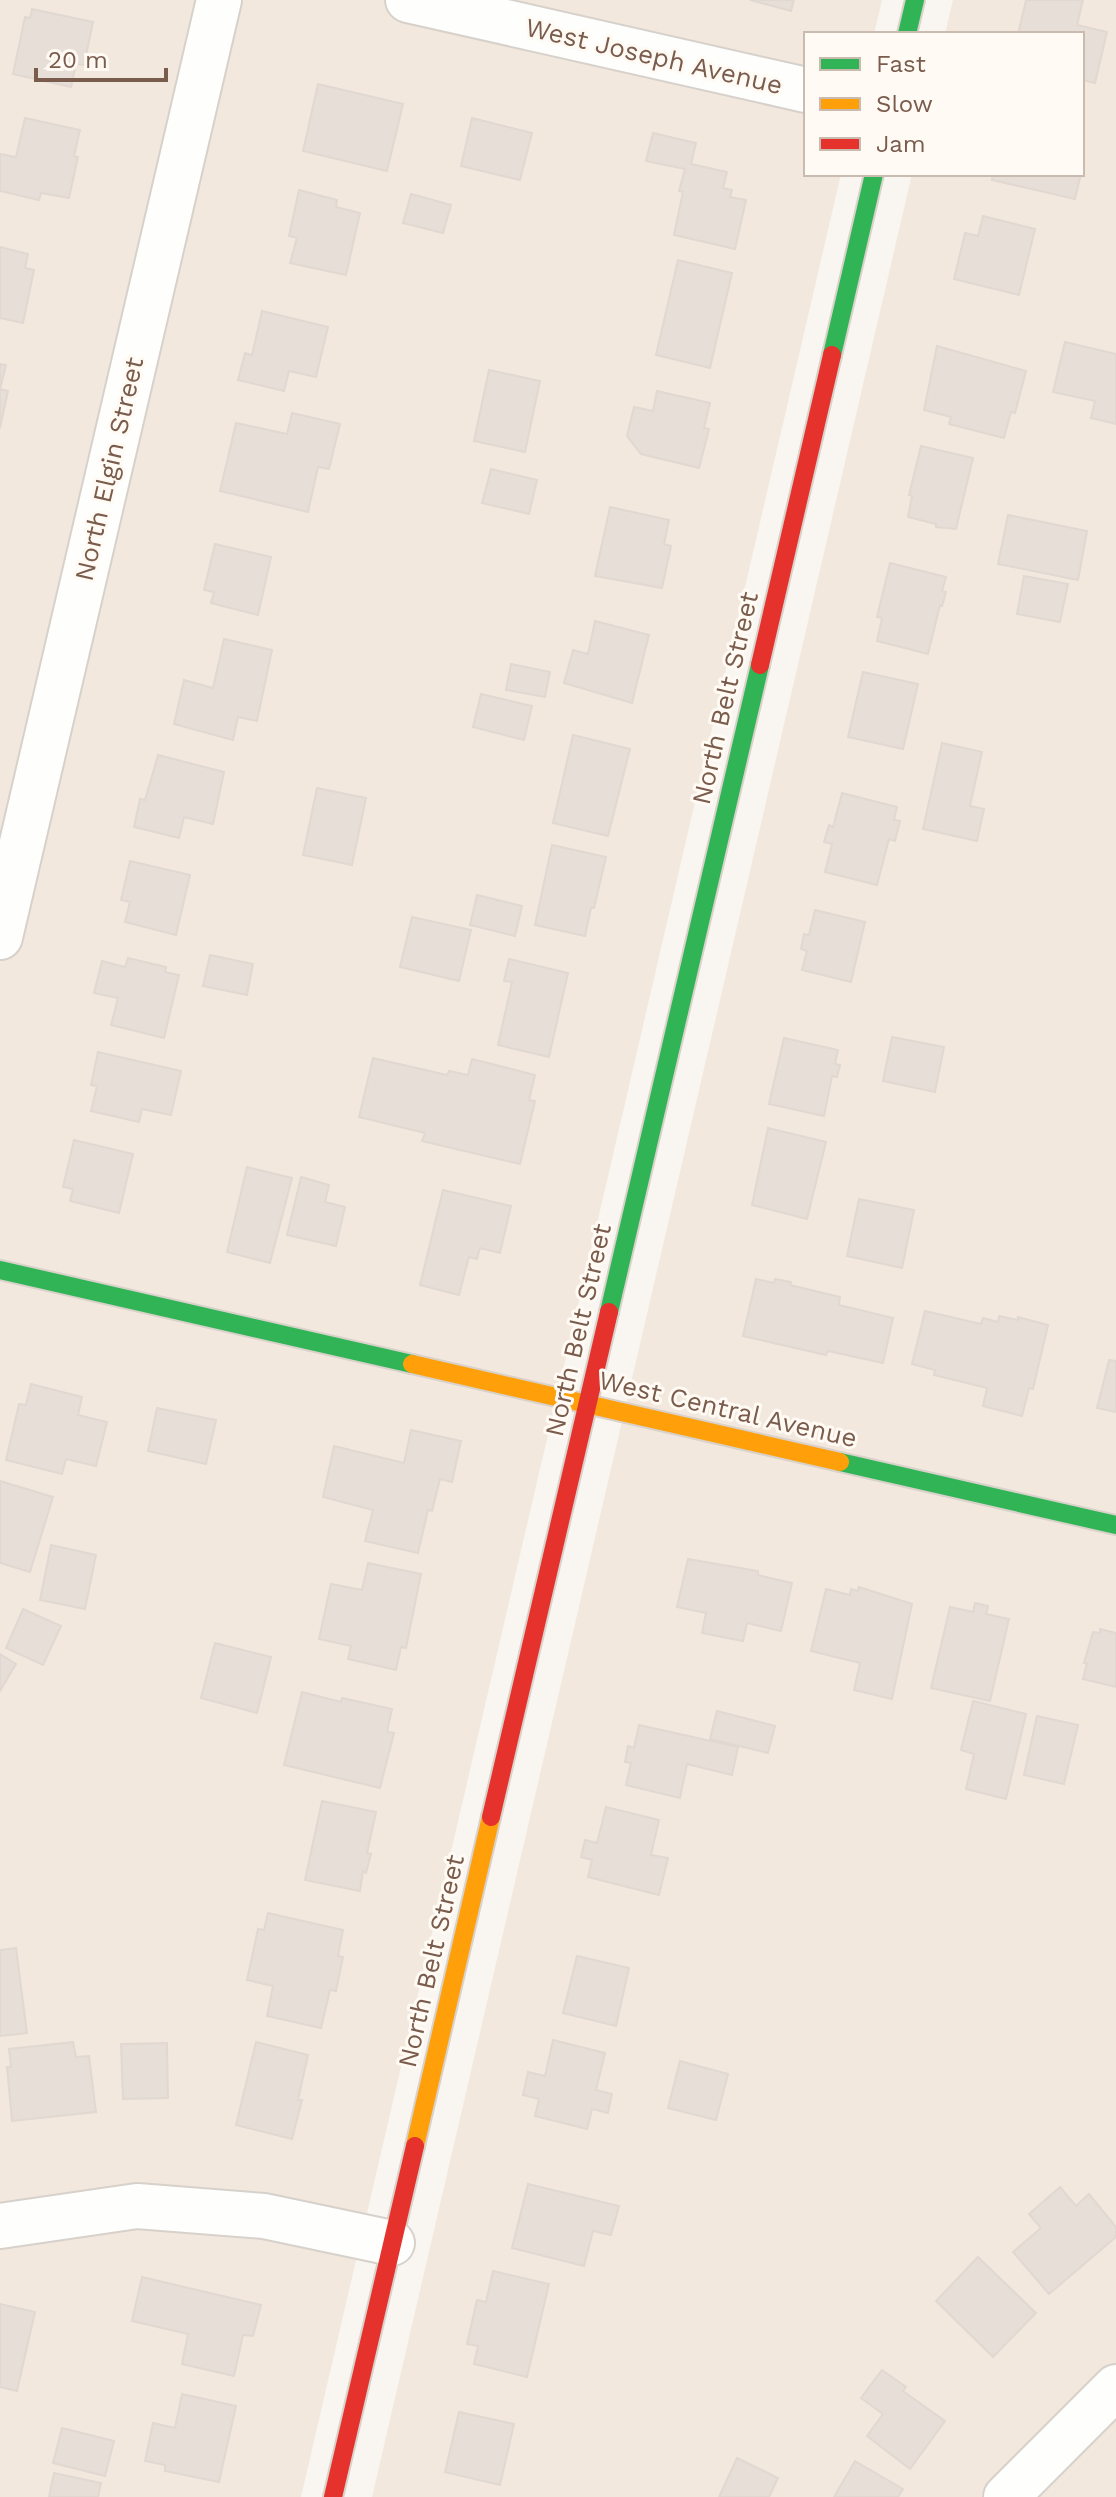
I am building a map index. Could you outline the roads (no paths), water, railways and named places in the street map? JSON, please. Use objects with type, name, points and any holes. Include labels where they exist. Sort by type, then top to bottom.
[{"type":"street","name":"North Elgin Street","points":[[0,937],[219,0]]},
{"type":"street","name":"West Joseph Avenue","points":[[408,0],[804,90]]},
{"type":"street","points":[[907,32],[915,0]]},
{"type":"street","name":"North Belt Street","points":[[333,2497],[874,176]]},
{"type":"street","name":"West Central Avenue","points":[[0,1270],[1116,1525]]},
{"type":"street","points":[[0,2226],[137,2206],[264,2216],[392,2243]]},
{"type":"street","points":[[1006,2497],[1116,2387]]}]
